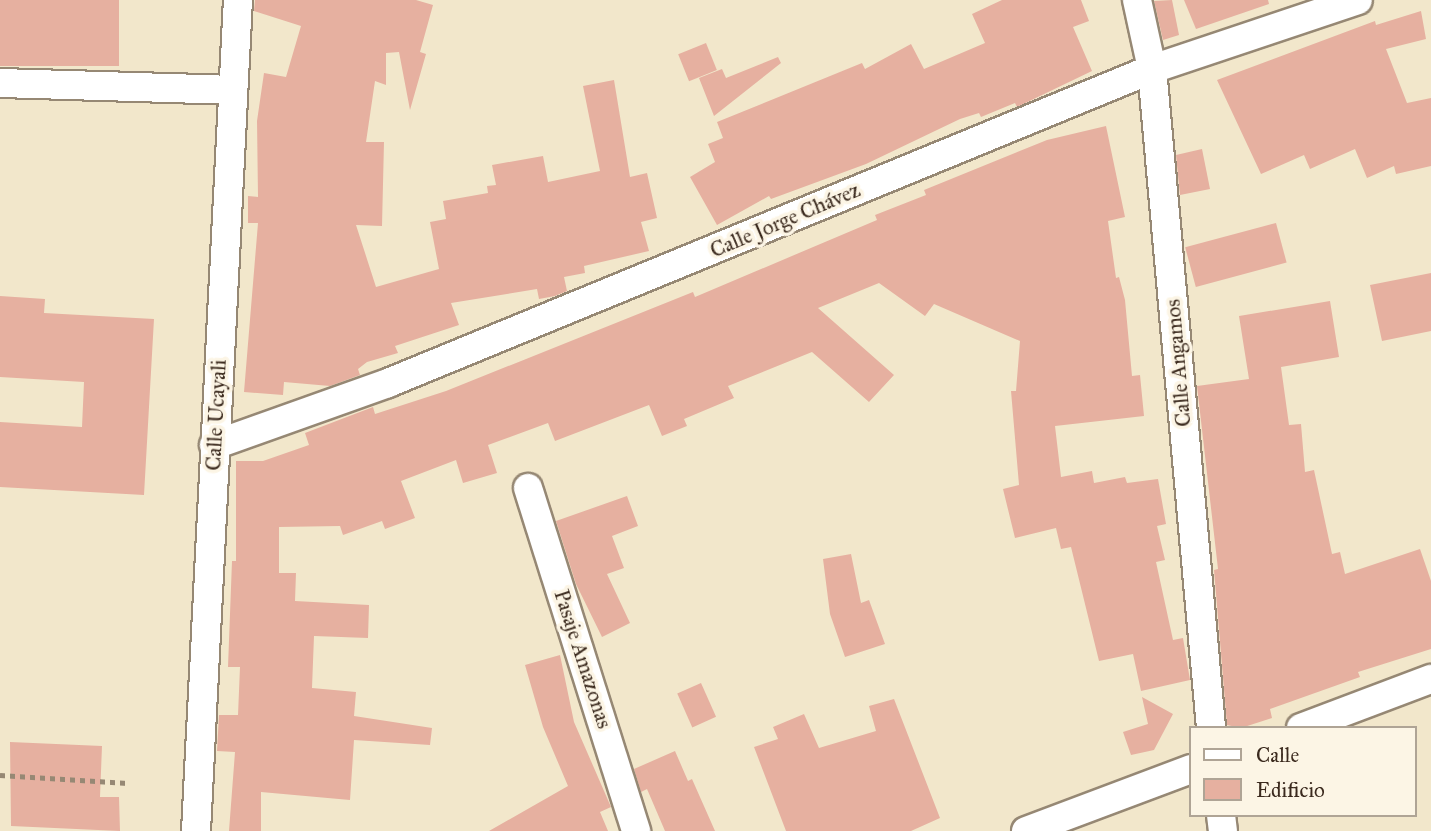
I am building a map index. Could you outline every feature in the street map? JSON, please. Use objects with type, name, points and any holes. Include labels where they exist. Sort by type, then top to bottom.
[{"type":"street","name":"Calle Ucayali","points":[[196,831],[238,0]]},
{"type":"street","name":"Calle Angamos","points":[[1137,0],[1152,69],[1211,726]]},
{"type":"street","name":"Calle Jorge Chávez","points":[[214,445],[388,383],[1152,69],[1358,0]]},
{"type":"street","points":[[0,83],[233,90]]},
{"type":"street","name":"Pasaje Amazonas","points":[[528,488],[636,831]]},
{"type":"street","points":[[1306,726],[1431,679]]},
{"type":"street","points":[[1026,831],[1190,769]]},
{"type":"path","points":[[0,775],[128,783]]},
{"type":"building","points":[[0,0],[119,0],[119,66],[0,66]]},
{"type":"building","points":[[255,0],[416,0],[433,5],[420,52],[426,54],[410,110],[399,52],[386,53],[386,85],[375,81],[366,142],[384,142],[382,226],[356,225],[376,287],[439,269],[430,222],[446,219],[443,201],[488,193],[487,186],[496,185],[492,165],[543,156],[548,182],[600,171],[583,86],[614,80],[630,177],[647,173],[657,218],[641,222],[649,251],[584,266],[585,273],[564,277],[567,291],[555,296],[539,299],[537,289],[451,303],[459,325],[395,346],[398,353],[367,362],[358,369],[360,375],[330,386],[284,382],[283,395],[244,392],[258,223],[248,223],[248,196],[258,197],[257,121],[264,73],[286,77],[301,26],[254,11]]},
{"type":"building","points":[[1002,0],[1081,0],[1089,21],[1073,27],[1092,71],[1017,107],[1015,103],[981,117],[979,113],[960,119],[866,164],[771,199],[769,196],[717,225],[690,177],[715,162],[708,144],[723,138],[717,122],[862,63],[865,69],[911,44],[924,69],[985,43],[972,14]]},
{"type":"building","points":[[1172,0],[1179,35],[1163,40],[1154,1]]},
{"type":"building","points":[[1184,0],[1268,0],[1269,4],[1196,29]]},
{"type":"building","points":[[1421,11],[1426,39],[1386,49],[1407,103],[1431,98],[1431,166],[1396,174],[1394,166],[1367,178],[1355,149],[1310,169],[1304,155],[1261,174],[1217,80],[1375,21],[1376,25]]},
{"type":"building","points":[[706,43],[717,70],[689,81],[678,54]]},
{"type":"building","points":[[778,57],[781,63],[714,116],[699,78],[722,69],[726,78]]},
{"type":"building","points":[[1106,126],[1125,217],[1108,221],[1116,278],[1119,277],[1125,300],[1132,376],[1140,375],[1144,416],[1055,426],[1061,477],[1092,471],[1094,483],[1125,477],[1127,483],[1158,479],[1166,524],[1157,526],[1165,560],[1156,562],[1173,640],[1183,638],[1190,680],[1141,691],[1133,654],[1099,661],[1071,547],[1061,549],[1056,528],[1015,538],[1003,489],[1019,485],[1011,391],[1016,391],[1020,341],[934,304],[925,316],[879,283],[818,308],[894,375],[869,402],[812,352],[728,386],[734,398],[684,419],[687,426],[662,436],[649,405],[555,441],[548,423],[488,445],[497,473],[463,483],[456,460],[401,481],[415,518],[385,529],[382,521],[343,535],[340,526],[279,527],[279,573],[296,573],[295,601],[369,605],[368,638],[314,636],[312,688],[356,692],[354,716],[432,728],[430,745],[354,740],[350,800],[261,792],[261,831],[229,831],[235,752],[217,751],[219,715],[238,715],[240,667],[228,667],[232,561],[236,561],[236,461],[263,461],[309,445],[305,433],[373,407],[375,414],[446,391],[693,292],[695,297],[877,220],[875,215],[926,195],[924,190],[1047,140]]},
{"type":"building","points":[[1202,149],[1210,189],[1180,195],[1176,155]]},
{"type":"building","points":[[1276,223],[1287,263],[1196,287],[1185,247]]},
{"type":"building","points":[[1431,273],[1431,331],[1382,341],[1370,285]]},
{"type":"building","points":[[0,296],[45,299],[44,313],[154,319],[144,495],[0,487],[0,422],[82,427],[84,382],[0,377]]},
{"type":"building","points":[[1330,301],[1339,357],[1281,367],[1289,425],[1301,424],[1305,472],[1314,470],[1332,554],[1340,552],[1345,574],[1420,549],[1431,581],[1431,649],[1358,672],[1360,677],[1270,709],[1272,718],[1247,726],[1227,725],[1214,570],[1218,569],[1197,386],[1249,379],[1239,316]]},
{"type":"building","points":[[627,496],[638,526],[612,536],[624,568],[607,574],[630,623],[602,637],[576,584],[556,521]]},
{"type":"building","points":[[851,554],[861,603],[869,600],[885,644],[845,657],[830,614],[823,559]]},
{"type":"building","points":[[560,655],[574,722],[611,807],[600,812],[608,831],[489,831],[568,786],[543,727],[525,665]]},
{"type":"building","points":[[701,683],[716,717],[692,727],[677,694]]},
{"type":"building","points":[[1142,697],[1173,714],[1154,750],[1131,755],[1123,732],[1148,724]]},
{"type":"building","points":[[894,699],[940,818],[911,831],[786,831],[754,747],[778,739],[773,727],[804,714],[819,748],[876,731],[869,706]]},
{"type":"building","points":[[10,742],[102,746],[100,797],[119,797],[120,831],[11,826]]},
{"type":"building","points":[[675,751],[688,781],[692,779],[715,831],[665,831],[647,789],[641,792],[634,769]]}]
